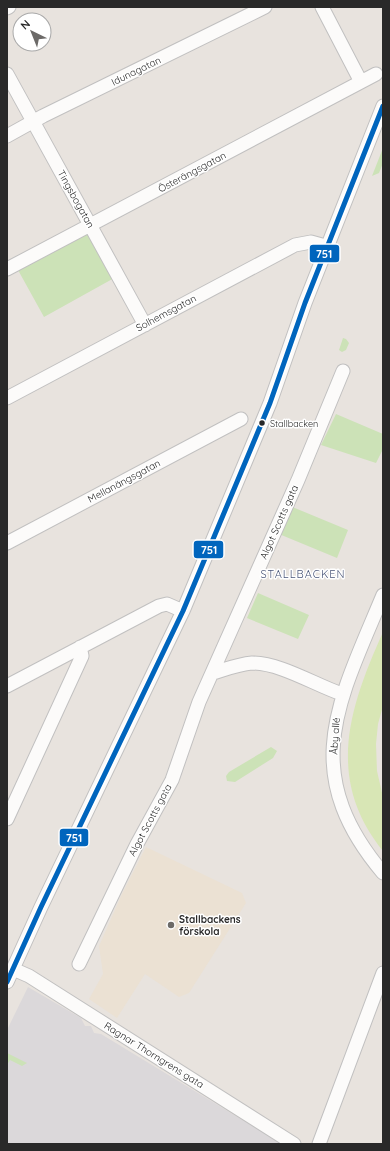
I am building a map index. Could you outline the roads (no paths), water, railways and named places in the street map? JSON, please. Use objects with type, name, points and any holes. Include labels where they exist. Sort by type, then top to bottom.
[{"type":"street","name":"Idunagatan","points":[[7,136],[265,7]]},
{"type":"street","points":[[322,7],[361,82]]},
{"type":"street","name":"Tingsbogatan","points":[[7,74],[145,325]]},
{"type":"street","name":"Österängsgatan","points":[[7,269],[376,74]]},
{"type":"street","points":[[7,982],[183,611],[262,424],[305,303],[329,247],[383,106]]},
{"type":"street","name":"Solhemsgatan","points":[[7,398],[296,245],[311,242],[329,247]]},
{"type":"street","name":"Algot Scotts gata","points":[[79,964],[137,844],[172,780],[195,714],[298,480],[343,371]]},
{"type":"street","name":"Mellanängsgatan","points":[[7,543],[241,419]]},
{"type":"street","name":"Åby allé","points":[[383,595],[354,661],[342,694],[336,716],[333,740],[335,778],[340,799],[355,834],[365,851],[383,873]]},
{"type":"street","points":[[7,686],[160,606],[167,604],[183,611]]},
{"type":"street","points":[[7,819],[82,656],[80,647]]},
{"type":"street","points":[[213,673],[233,666],[252,663],[268,665],[342,694]]},
{"type":"street","name":"Ragnar Thorngrens gata","points":[[12,969],[28,976],[294,1144]]},
{"type":"street","points":[[319,1144],[383,973]]},
{"type":"place","name":"Stallbacken","points":[[262,423]]},
{"type":"place","name":"Stallbackens förskola","points":[[171,925]]},
{"type":"district","name":"STALLBACKEN","points":[[303,574]]}]
